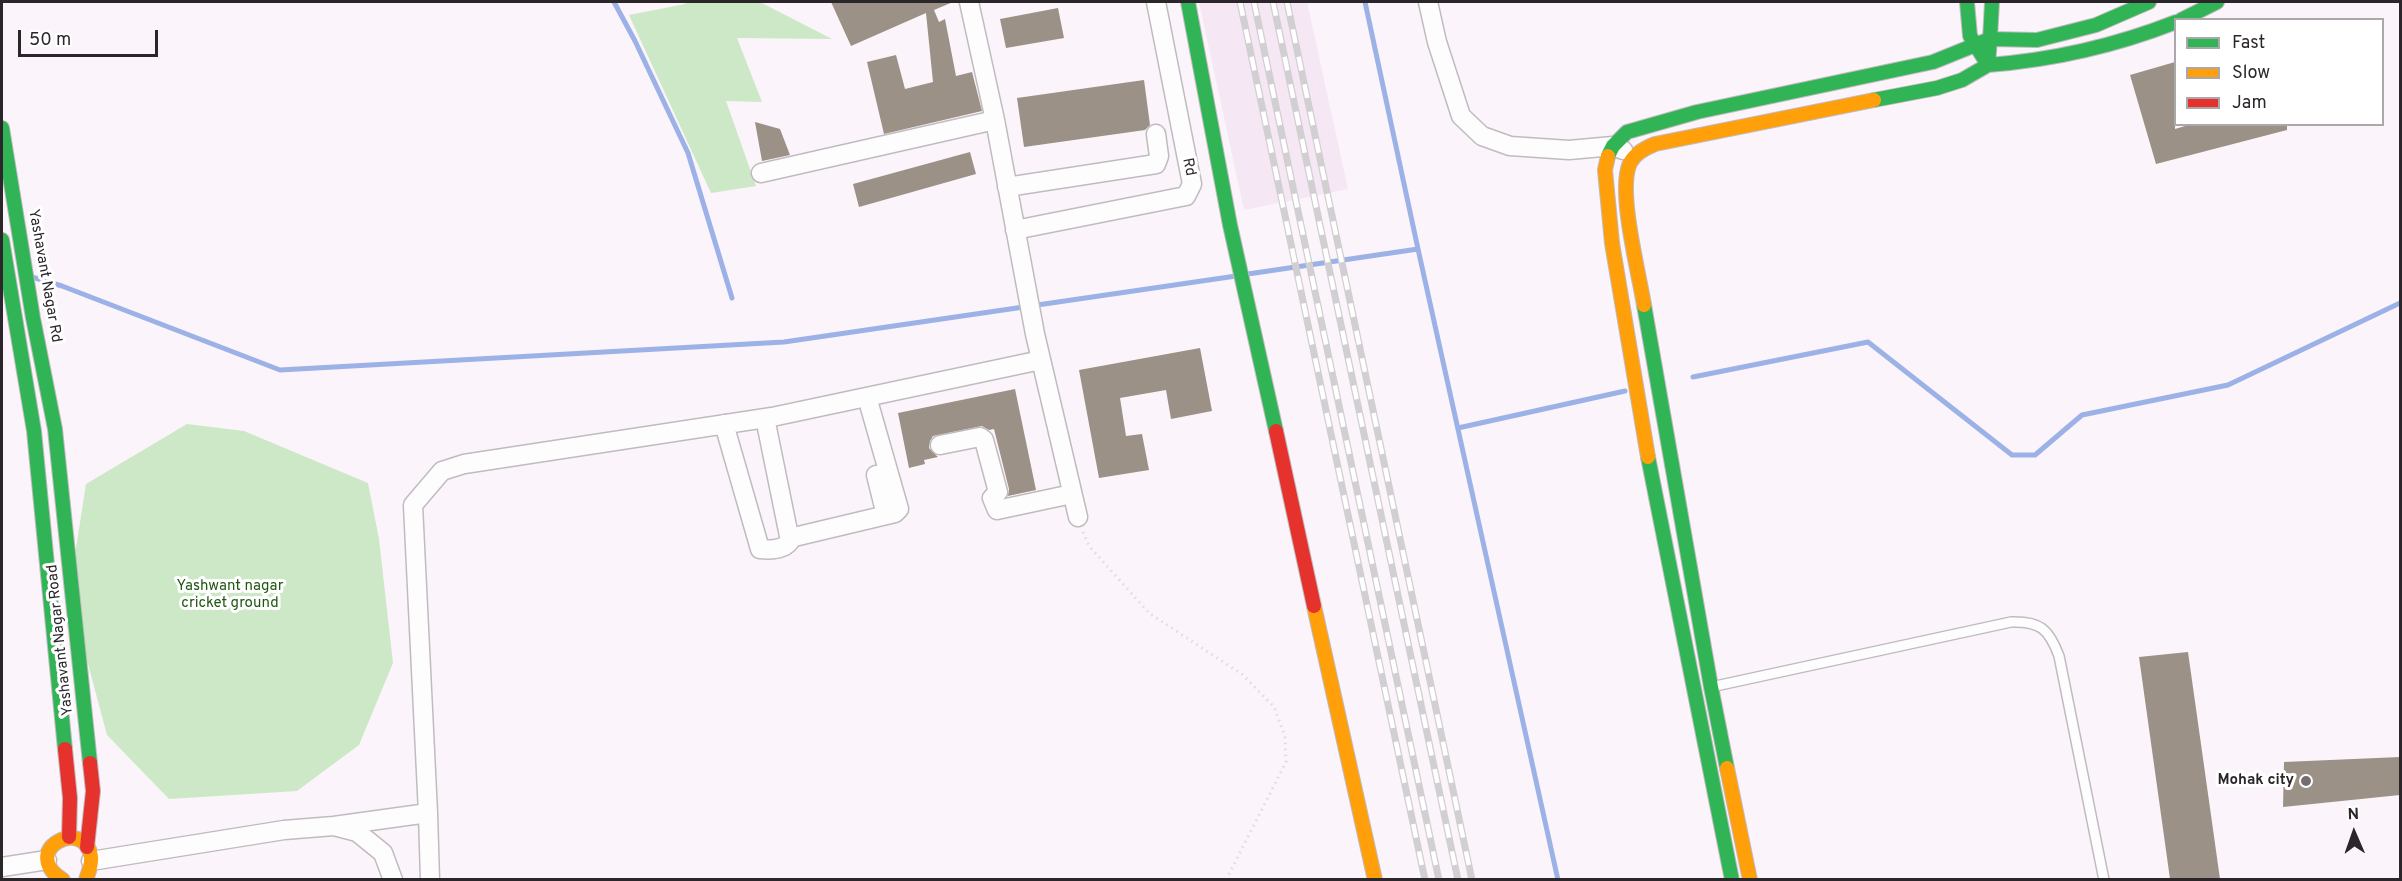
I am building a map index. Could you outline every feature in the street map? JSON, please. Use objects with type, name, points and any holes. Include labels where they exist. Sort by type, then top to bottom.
[{"type":"street","points":[[969,2],[995,120],[1035,334],[1078,517]]},
{"type":"street","name":"Rd","points":[[1015,230],[1186,196],[1192,184],[1156,2]]},
{"type":"street","points":[[1188,2],[1230,225],[1375,879]]},
{"type":"street","points":[[1428,2],[1437,42],[1461,116],[1482,136],[1510,146],[1569,150],[1613,146],[1634,155]]},
{"type":"street","points":[[1967,2],[1966,26],[1972,45],[1988,65]]},
{"type":"street","points":[[1988,65],[1992,2]]},
{"type":"street","points":[[1732,879],[1656,505],[1612,243],[1605,170],[1607,158],[1613,146],[1627,132],[1687,115],[1933,62],[1990,39],[2037,40],[2096,26],[2149,2]]},
{"type":"street","points":[[2186,18],[2217,2]]},
{"type":"street","points":[[1750,879],[1711,687],[1624,194],[1626,171],[1634,155],[1643,148],[1668,141],[1936,88],[1962,80],[1988,65],[2024,63],[2098,48],[2150,33],[2174,22]]},
{"type":"street","points":[[761,174],[995,120]]},
{"type":"street","name":"Yashavant Nagar Rd","points":[[2,128],[30,298],[55,429]]},
{"type":"street","points":[[1007,187],[1156,164],[1159,156],[1156,134]]},
{"type":"street","points":[[2,242],[34,431],[70,798],[69,837]]},
{"type":"street","points":[[20,345],[39,343]]},
{"type":"street","points":[[430,879],[413,505],[442,471],[464,464],[765,418],[1041,360]]},
{"type":"street","points":[[789,538],[895,513],[899,509],[867,397]]},
{"type":"street","points":[[724,424],[760,549],[782,548],[789,545],[789,538],[765,418]]},
{"type":"street","name":"Yashavant Nagar Road","points":[[55,429],[93,791],[88,864]]},
{"type":"street","points":[[940,444],[980,437],[984,440],[998,492],[992,498],[997,510],[1072,494]]},
{"type":"street","points":[[876,475],[886,515]]},
{"type":"street","points":[[88,864],[284,830],[334,826],[428,813]]},
{"type":"street","points":[[334,826],[357,832],[383,852],[393,879]]},
{"type":"street","points":[[2,867],[55,873],[51,846],[56,841],[69,837],[82,842],[88,864],[84,874],[74,879]]},
{"type":"lane","points":[[1711,687],[2011,622],[2029,622],[2051,634],[2059,656],[2104,879]]},
{"type":"path","points":[[1078,517],[1089,546],[1149,613],[1243,675],[1274,707],[1286,736],[1286,762],[1226,879]]},
{"type":"shaded area","points":[[1199,2],[1307,2],[1348,189],[1244,210]]},
{"type":"green space","points":[[685,2],[760,2],[832,39],[737,38],[762,102],[726,101],[756,186],[711,193],[629,15],[685,4]]},
{"type":"green space","name":"Yashwant nagar cricket ground","points":[[187,424],[244,431],[368,483],[379,539],[393,663],[359,745],[297,791],[169,799],[107,735],[69,593],[86,484]]},
{"type":"building","points":[[831,2],[953,2],[934,10],[939,22],[945,19],[956,76],[972,72],[982,111],[884,134],[867,62],[896,55],[905,89],[933,82],[926,13],[851,46]]},
{"type":"building","points":[[1058,8],[1064,38],[1006,48],[1000,19]]},
{"type":"building","points":[[2174,62],[2175,129],[2185,126],[2287,126],[2287,130],[2156,164],[2130,75]]},
{"type":"building","points":[[1144,80],[1150,125],[1145,130],[1024,147],[1017,98]]},
{"type":"building","points":[[755,122],[780,129],[790,155],[762,161]]},
{"type":"building","points":[[970,152],[976,174],[859,207],[853,184]]},
{"type":"building","points":[[1200,348],[1212,411],[1171,419],[1166,390],[1120,398],[1126,436],[1142,434],[1149,470],[1099,478],[1079,370]]},
{"type":"building","points":[[1015,389],[1036,490],[1008,496],[1009,489],[994,429],[989,430],[982,426],[933,436],[929,448],[938,457],[924,460],[925,464],[909,468],[898,413]]},
{"type":"building","points":[[2188,652],[2220,879],[2170,879],[2139,657]]},
{"type":"building","name":"Mohak city","points":[[2400,757],[2400,795],[2283,807],[2284,762]]},
{"type":"waterway","points":[[614,2],[688,153],[732,298]]},
{"type":"waterway","points":[[1365,2],[1418,249]]},
{"type":"waterway","points":[[1248,274],[1418,249],[1558,880]]},
{"type":"waterway","points":[[32,277],[62,286],[280,370],[784,342],[1236,276]]},
{"type":"waterway","points":[[1693,377],[1868,342],[2012,455],[2035,455],[2082,415],[2228,385],[2400,303]]},
{"type":"waterway","points":[[1458,428],[1625,391]]},
{"type":"railway","points":[[1240,2],[1425,880]]},
{"type":"railway","points":[[1254,2],[1439,880]]},
{"type":"railway","points":[[1273,2],[1458,880]]},
{"type":"railway","points":[[1287,2],[1472,880]]},
{"type":"traffic: fast","points":[[1188,2],[1230,225],[1276,431]]},
{"type":"traffic: fast","points":[[1967,2],[1970,36],[1988,65],[2036,60],[2083,51],[2174,23]]},
{"type":"traffic: fast","points":[[1992,2],[1990,39],[2037,40],[2096,25],[2149,2]]},
{"type":"traffic: fast","points":[[2185,18],[2217,2]]},
{"type":"traffic: fast","points":[[1608,156],[1613,146],[1627,132],[1697,112],[1933,62],[1990,39],[1988,65],[1962,80],[1937,88],[1874,100]]},
{"type":"traffic: fast","points":[[2,128],[33,318],[55,429],[90,763]]},
{"type":"traffic: fast","points":[[2,240],[34,431],[65,749]]},
{"type":"traffic: fast","points":[[1644,305],[1727,768]]},
{"type":"traffic: fast","points":[[1648,457],[1732,880]]},
{"type":"traffic: slow","points":[[1644,305],[1630,232],[1626,192],[1630,163],[1637,154],[1655,144],[1874,100]]},
{"type":"traffic: slow","points":[[1608,156],[1605,170],[1612,243],[1648,457]]},
{"type":"traffic: slow","points":[[1314,606],[1375,880]]},
{"type":"traffic: slow","points":[[1727,768],[1750,880]]},
{"type":"traffic: slow","points":[[63,880],[51,869],[47,858],[50,849],[67,838],[78,839],[86,845],[91,857],[86,880]]},
{"type":"traffic: jam","points":[[1276,431],[1314,606]]},
{"type":"traffic: jam","points":[[65,749],[70,798],[69,837]]},
{"type":"traffic: jam","points":[[87,847],[93,791],[90,763]]},
{"type":"place","name":"Mohak city","points":[[2306,781]]}]
